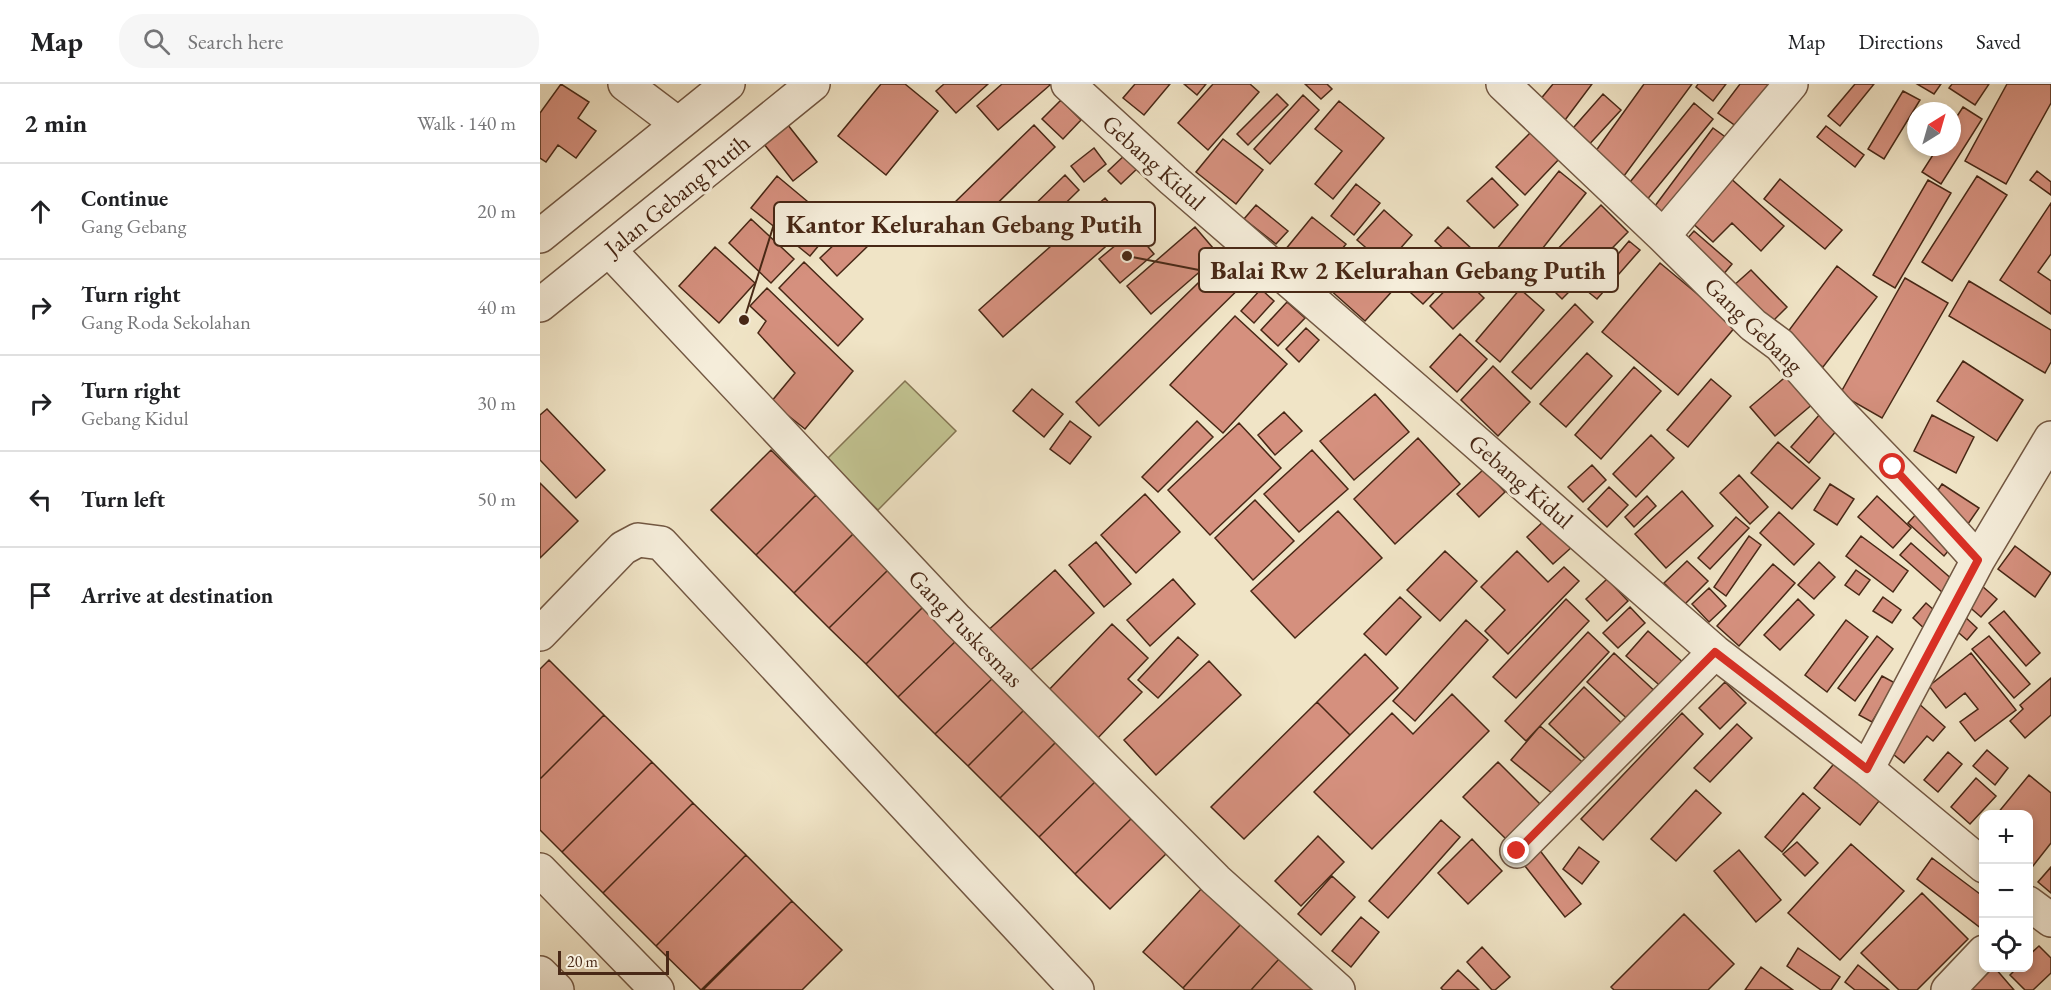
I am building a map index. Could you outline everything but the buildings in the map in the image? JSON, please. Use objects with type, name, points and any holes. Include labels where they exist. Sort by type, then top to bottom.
[{"type":"street","points":[[625,84],[678,124]]},
{"type":"street","points":[[540,236],[728,84]]},
{"type":"street","name":"Jalan Gebang Putih","points":[[540,305],[813,84]]},
{"type":"street","name":"Gebang Kidul","points":[[1068,84],[1182,187],[1715,652],[1867,769],[1981,864]]},
{"type":"street","name":"Gang Gebang","points":[[1503,84],[1753,325],[1780,345],[1836,409],[1978,560]]},
{"type":"street","points":[[1663,236],[1791,84]]},
{"type":"street","name":"Gang Puskesmas","points":[[609,250],[957,620],[1216,880],[1338,990]]},
{"type":"street","points":[[1867,769],[1978,560],[2051,438]]},
{"type":"street","points":[[540,634],[622,548],[638,540],[661,543],[1077,990]]},
{"type":"street","points":[[1517,851],[1715,652]]},
{"type":"street","points":[[540,870],[657,990]]},
{"type":"street","points":[[1948,990],[1979,956]]},
{"type":"street","points":[[540,973],[557,990]]},
{"type":"green space","points":[[905,381],[956,431],[878,510],[826,460]]},
{"type":"place","name":"Balai Rw 2 Kelurahan Gebang Putih","points":[[1127,256]]},
{"type":"place","name":"Kantor Kelurahan Gebang Putih","points":[[744,320]]},
{"type":"route","points":[[1517,851],[1715,652],[1867,769],[1978,560],[1893,467]]}]
